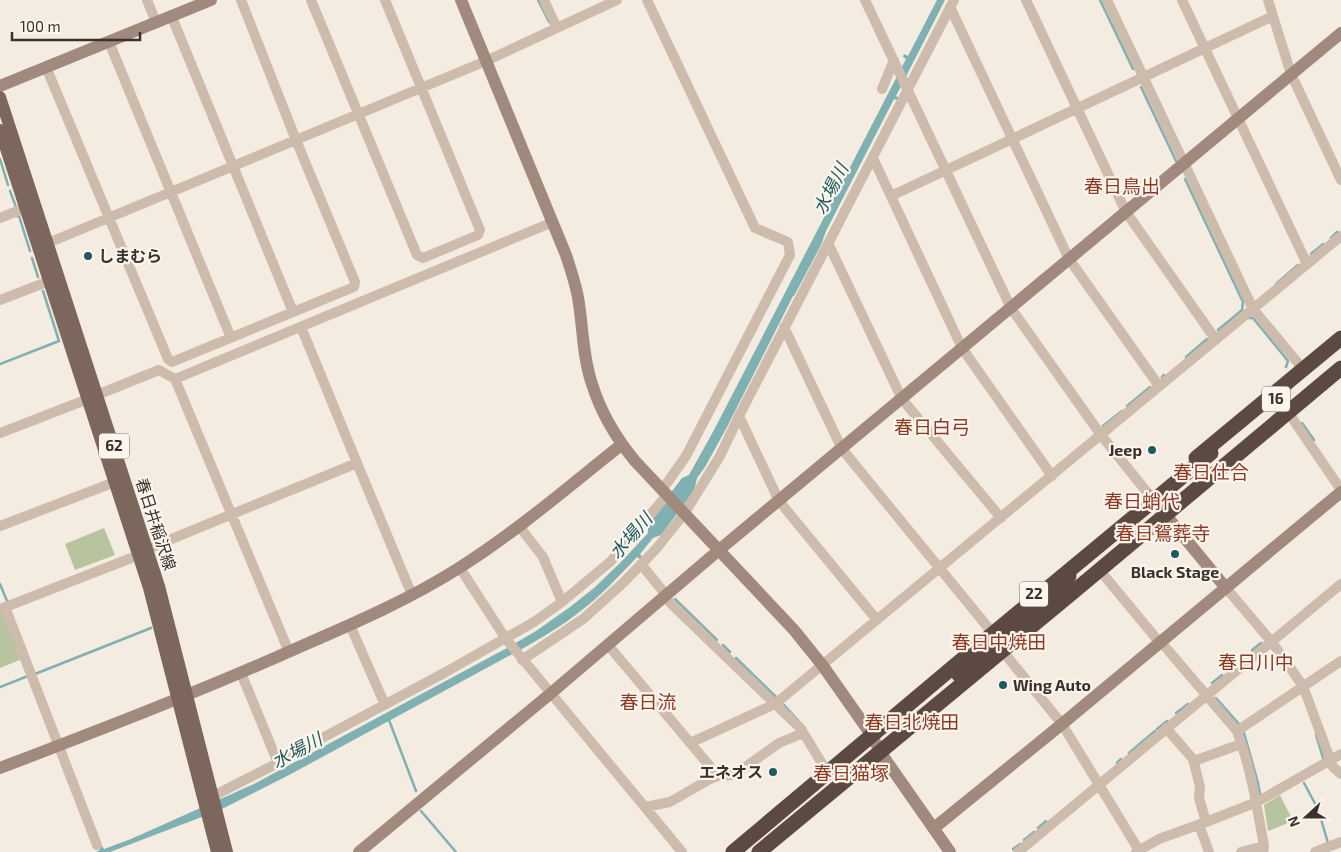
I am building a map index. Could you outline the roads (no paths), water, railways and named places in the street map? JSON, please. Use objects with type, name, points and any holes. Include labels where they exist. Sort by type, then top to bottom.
[{"type":"highway","points":[[745,852],[1044,604],[1089,552],[1191,462],[1341,338]]},
{"type":"highway","name":"16","points":[[733,852],[1341,345]]},
{"type":"highway","points":[[1072,594],[1083,574],[1341,357]]},
{"type":"highway","name":"16","points":[[759,852],[1072,594],[1341,368]]},
{"type":"highway","name":"22","points":[[768,852],[1341,372]]},
{"type":"highway","name":"22","points":[[729,852],[1151,498]]},
{"type":"main road","name":"春日井稲沢線","points":[[0,97],[48,243],[115,482],[143,552]]},
{"type":"main road","name":"春日井稲沢線","points":[[0,130],[49,280],[92,397],[143,552],[157,616],[182,697],[210,800],[217,852]]},
{"type":"main road","name":"春日井稲沢線","points":[[213,819],[227,852]]},
{"type":"street","points":[[147,0],[156,22]]},
{"type":"street","points":[[46,67],[168,359],[172,362],[354,287],[355,282],[241,0]]},
{"type":"street","points":[[311,0],[417,255],[423,258],[478,235],[480,230],[385,0]]},
{"type":"street","points":[[460,0],[566,255],[579,302],[591,384],[608,423],[621,445],[635,462],[794,630],[823,666],[950,852]]},
{"type":"street","points":[[544,0],[558,28]]},
{"type":"street","points":[[48,243],[486,61],[617,0]]},
{"type":"street","points":[[210,800],[326,736],[507,641],[562,602],[611,561],[665,492],[686,456],[790,255],[788,242],[755,228],[647,0]]},
{"type":"street","points":[[865,0],[1011,308],[1100,435],[1271,642],[1303,686],[1333,767],[1341,774]]},
{"type":"street","points":[[1026,0],[1126,212],[1216,340]]},
{"type":"street","points":[[1107,0],[1253,309],[1303,369]]},
{"type":"street","points":[[1182,0],[1307,264]]},
{"type":"street","points":[[1268,0],[1291,74],[1341,180]]},
{"type":"street","points":[[0,86],[202,2]]},
{"type":"street","points":[[521,658],[583,619],[623,583],[656,549],[684,514],[720,456],[784,327],[873,158],[906,88],[952,3]]},
{"type":"street","points":[[952,3],[1069,259],[1159,386]]},
{"type":"street","points":[[172,15],[293,312]]},
{"type":"street","points":[[891,196],[1273,16]]},
{"type":"street","points":[[359,852],[1341,33]]},
{"type":"street","points":[[108,42],[231,338]]},
{"type":"street","points":[[882,89],[894,61]]},
{"type":"street","points":[[873,158],[962,348],[1052,476]]},
{"type":"street","points":[[0,218],[26,208]]},
{"type":"street","points":[[175,379],[553,222]]},
{"type":"street","points":[[690,743],[775,704],[1341,236]]},
{"type":"street","points":[[828,244],[902,398],[1001,518]]},
{"type":"street","points":[[0,300],[49,280]]},
{"type":"street","points":[[301,327],[412,596]]},
{"type":"street","points":[[784,327],[842,449],[991,631]]},
{"type":"street","points":[[0,434],[159,370],[175,379],[289,652]]},
{"type":"street","points":[[739,416],[779,501],[877,620]]},
{"type":"street","points":[[934,828],[1062,724],[1341,491],[1290,416]]},
{"type":"street","points":[[0,768],[241,673],[412,596],[460,568],[519,526],[621,445]]},
{"type":"street","points":[[98,845],[2,608],[357,463]]},
{"type":"street","points":[[0,526],[115,482]]},
{"type":"street","points":[[519,526],[543,558],[562,602]]},
{"type":"street","points":[[641,564],[665,596],[801,729],[826,770]]},
{"type":"street","points":[[460,568],[507,641],[682,852]]},
{"type":"street","points":[[1102,573],[1237,731],[1256,802],[1264,849],[1241,852]]},
{"type":"street","points":[[1018,852],[1341,584]]},
{"type":"street","points":[[350,625],[384,705]]},
{"type":"street","points":[[608,645],[718,776]]},
{"type":"street","points":[[1005,654],[1062,724],[1138,851],[1159,839],[1203,824],[1256,802],[1341,754]]},
{"type":"street","points":[[1237,731],[1341,661]]},
{"type":"street","points":[[241,673],[278,763]]},
{"type":"street","points":[[1166,728],[1193,758],[1200,787],[1199,798],[1203,824],[1210,852]]},
{"type":"street","points":[[645,807],[670,802],[710,779],[718,776],[732,775],[779,743],[803,733]]},
{"type":"street","points":[[1194,761],[1242,744]]},
{"type":"street","points":[[1315,852],[1341,842]]},
{"type":"water","points":[[937,0],[945,0],[896,96],[899,98],[897,100],[894,99],[727,427],[697,478],[694,491],[661,535],[653,538],[640,554],[642,557],[640,559],[637,557],[586,607],[548,634],[289,775],[220,810],[110,852],[96,852],[100,850],[99,847],[102,846],[104,849],[131,839],[254,784],[507,648],[536,631],[570,607],[594,588],[621,562],[648,533],[648,523],[682,478],[689,475],[906,59],[903,57],[904,54],[908,56]]},
{"type":"waterway","points":[[538,0],[549,22]]},
{"type":"waterway","points":[[1100,0],[1133,69]]},
{"type":"waterway","points":[[1141,87],[1176,161]]},
{"type":"waterway","points":[[0,159],[8,185]]},
{"type":"waterway","points":[[1185,179],[1243,302],[1242,310],[1218,330]]},
{"type":"waterway","points":[[10,191],[16,207]]},
{"type":"waterway","points":[[16,216],[19,216],[30,251]]},
{"type":"waterway","points":[[1331,238],[1337,232]]},
{"type":"waterway","points":[[1311,254],[1323,244]]},
{"type":"waterway","points":[[32,258],[38,277]]},
{"type":"waterway","points":[[1276,284],[1298,265]]},
{"type":"waterway","points":[[0,364],[59,341],[43,291]]},
{"type":"waterway","points":[[1248,318],[1253,318],[1288,361],[1286,367]]},
{"type":"waterway","points":[[1186,357],[1207,339]]},
{"type":"waterway","points":[[1127,406],[1150,387]]},
{"type":"waterway","points":[[1103,426],[1122,411]]},
{"type":"waterway","points":[[1302,423],[1314,440]]},
{"type":"waterway","points":[[0,584],[8,601]]},
{"type":"waterway","points":[[675,599],[717,640]]},
{"type":"waterway","points":[[35,674],[151,628]]},
{"type":"waterway","points":[[1252,650],[1261,643]]},
{"type":"waterway","points":[[723,645],[730,652]]},
{"type":"waterway","points":[[736,658],[777,698]]},
{"type":"waterway","points":[[1232,667],[1237,663]]},
{"type":"waterway","points":[[1212,683],[1222,675]]},
{"type":"waterway","points":[[0,687],[28,676]]},
{"type":"waterway","points":[[1216,698],[1239,724]]},
{"type":"waterway","points":[[1176,713],[1188,704]]},
{"type":"waterway","points":[[784,705],[805,728]]},
{"type":"waterway","points":[[389,720],[416,791]]},
{"type":"waterway","points":[[1157,729],[1167,721]]},
{"type":"waterway","points":[[1129,753],[1155,731]]},
{"type":"waterway","points":[[1244,733],[1260,794]]},
{"type":"waterway","points":[[1316,735],[1323,758]]},
{"type":"waterway","points":[[1117,763],[1121,759]]},
{"type":"waterway","points":[[1304,783],[1318,809],[1328,843]]},
{"type":"waterway","points":[[421,811],[456,852]]},
{"type":"waterway","points":[[1038,828],[1046,821]]},
{"type":"waterway","points":[[1024,840],[1034,832]]},
{"type":"waterway","points":[[1013,849],[1020,844]]},
{"type":"place","name":"しまむら","points":[[88,256]]},
{"type":"place","name":"Jeep","points":[[1152,450]]},
{"type":"place","name":"Black Stage","points":[[1175,554]]},
{"type":"place","name":"Wing Auto","points":[[1003,685]]},
{"type":"place","name":"エネオス","points":[[773,772]]},
{"type":"district","name":"春日鳥出","points":[[1122,186]]},
{"type":"district","name":"春日白弓","points":[[932,427]]},
{"type":"district","name":"春日仕合","points":[[1211,472]]},
{"type":"district","name":"春日蛸代","points":[[1142,501]]},
{"type":"district","name":"春日鴛葬寺","points":[[1163,533]]},
{"type":"district","name":"春日中焼田","points":[[999,642]]},
{"type":"district","name":"春日川中","points":[[1256,662]]},
{"type":"district","name":"春日流","points":[[648,702]]},
{"type":"district","name":"春日北焼田","points":[[912,722]]},
{"type":"district","name":"春日猫塚","points":[[851,773]]},
{"type":"water label","name":"水場川","points":[[831,189]]},
{"type":"water label","name":"水場川","points":[[631,536]]},
{"type":"water label","name":"水場川","points":[[297,751]]}]
